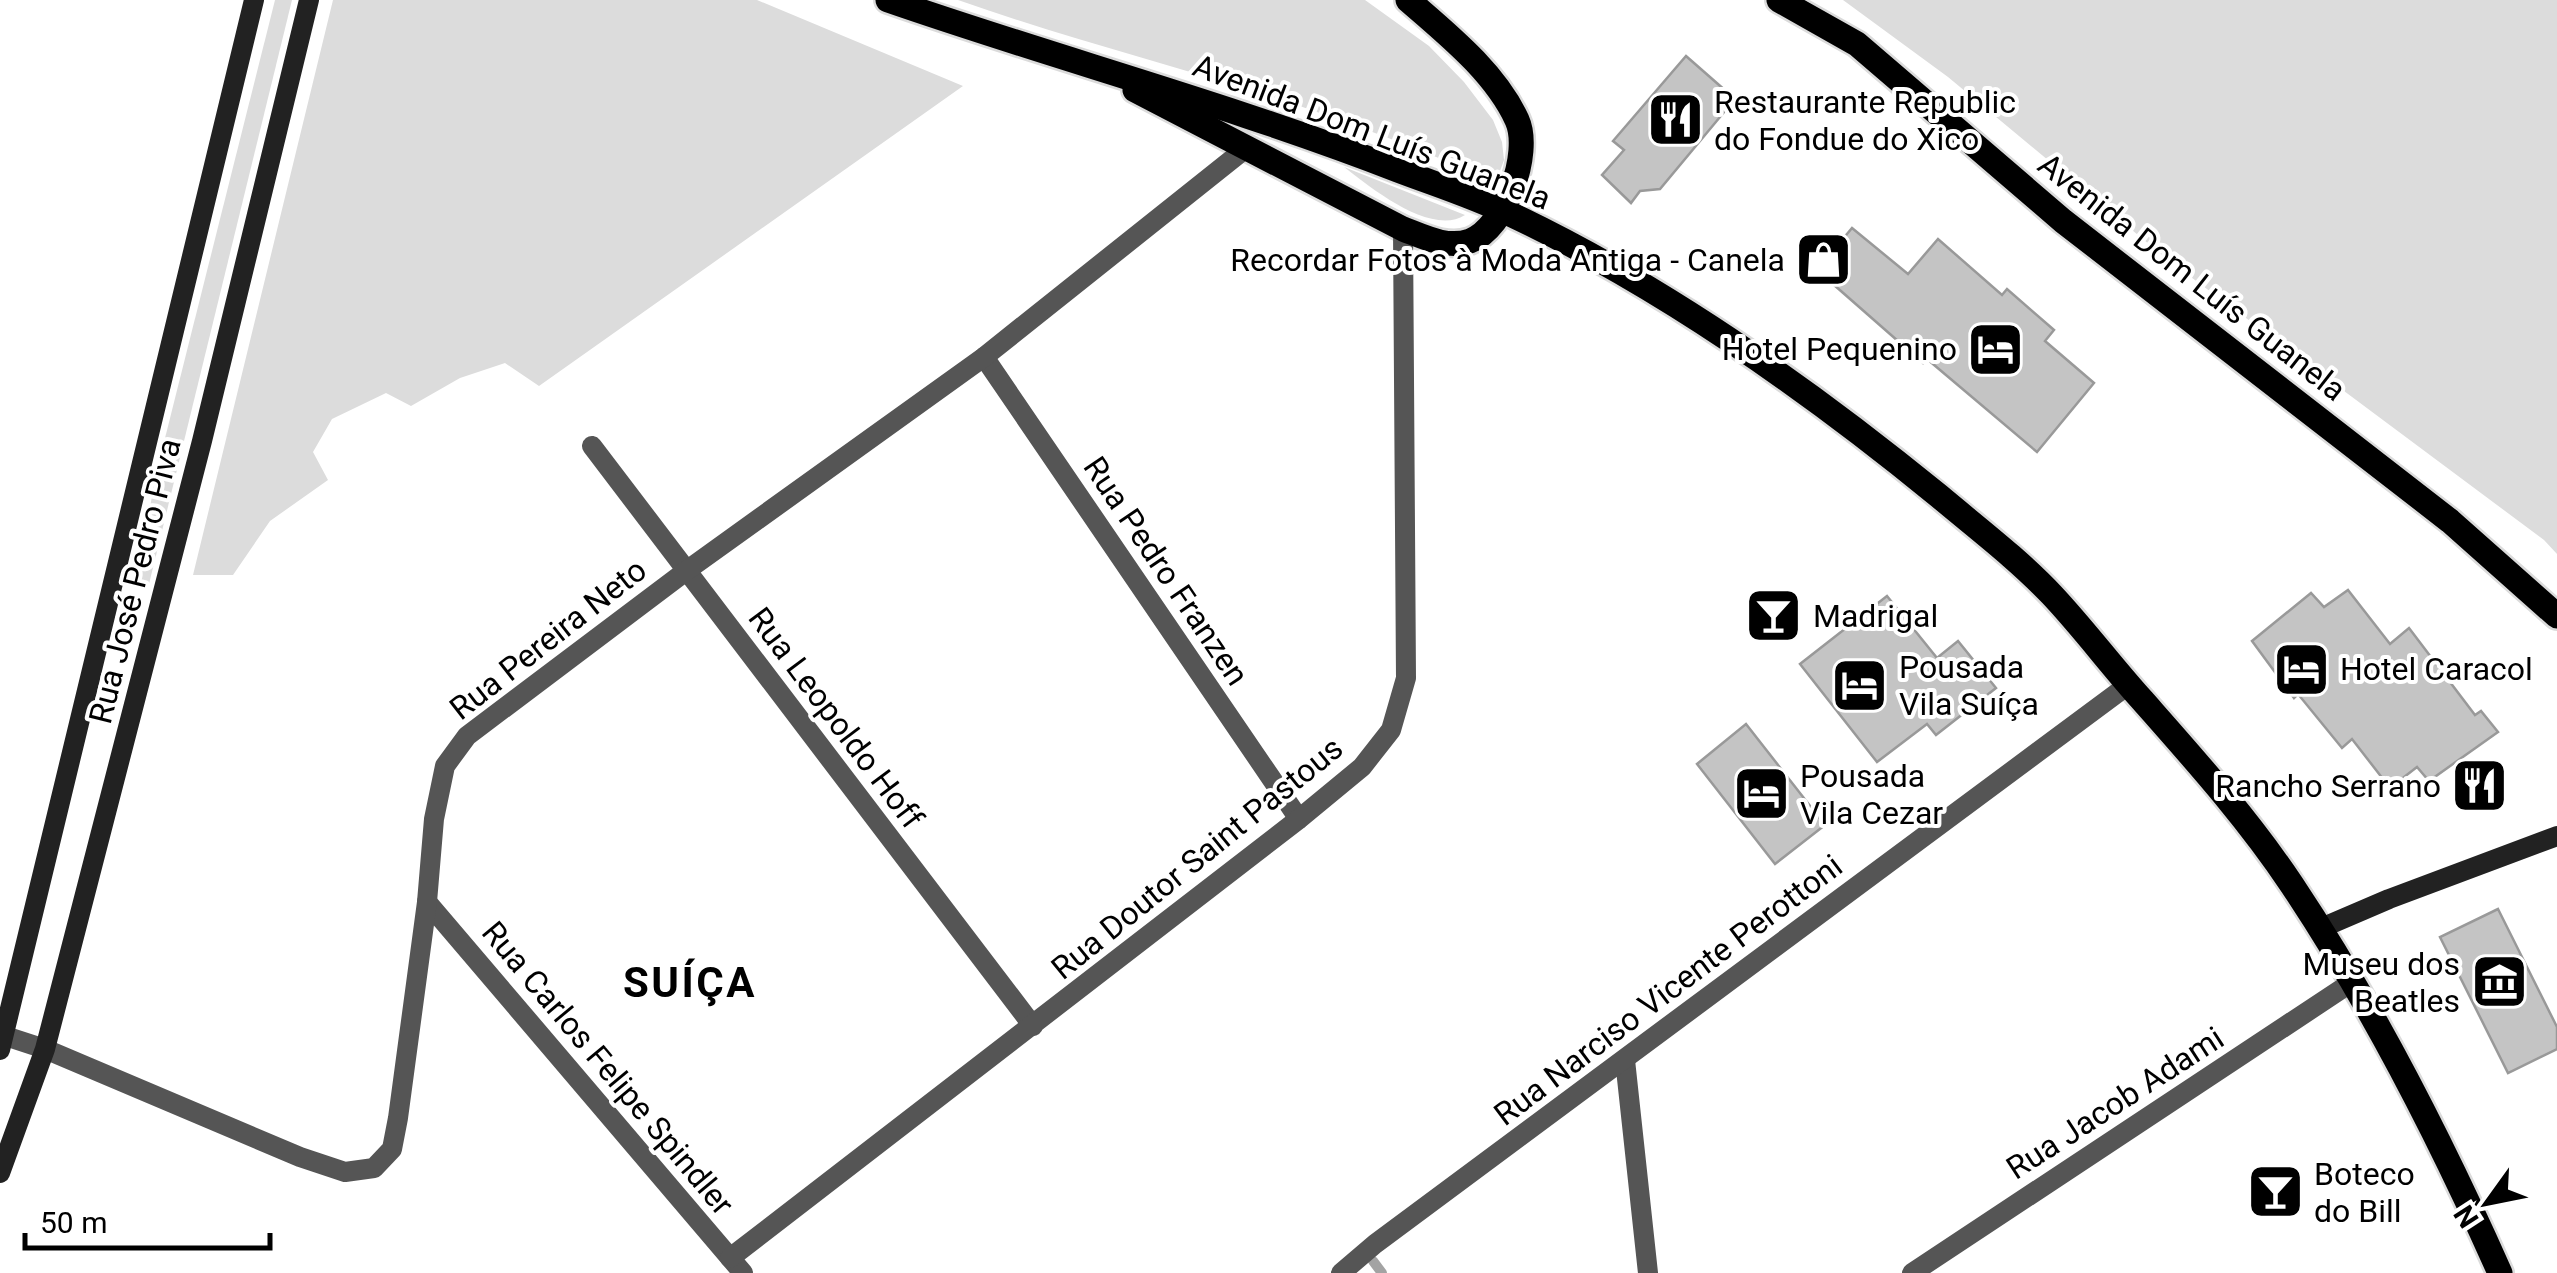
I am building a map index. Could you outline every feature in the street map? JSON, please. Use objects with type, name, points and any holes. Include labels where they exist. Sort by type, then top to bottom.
[{"type":"main road","name":"Avenida Dom Luís Guanela","points":[[888,0],[1292,129],[1503,210],[1572,244],[1728,339],[1880,448],[2007,552],[2051,594],[2228,798],[2292,884],[2397,1058],[2444,1148],[2500,1273]]},
{"type":"main road","points":[[1096,69],[1403,230],[1441,243],[1468,242],[1488,231],[1503,210],[1522,153],[1518,122],[1492,83],[1456,43],[1408,0]]},
{"type":"main road","name":"Avenida Dom Luís Guanela","points":[[1779,0],[1857,44],[2063,221],[2450,521],[2557,616]]},
{"type":"street","name":"Rua José Pedro Piva","points":[[1,1042],[254,0]]},
{"type":"street","name":"Rua José Pedro Piva","points":[[0,1172],[46,1049],[310,0]]},
{"type":"street","name":"Rua Pereira Neto","points":[[1,1042],[46,1049],[300,1157],[345,1172],[374,1168],[392,1149],[427,902],[434,819],[445,766],[466,736],[686,570],[984,357],[1245,149]]},
{"type":"street","name":"Rua Doutor Saint Pastous","points":[[736,1266],[1033,1026],[1299,819],[1362,767],[1391,730],[1406,678],[1403,230]]},
{"type":"street","name":"Rua Pedro Franzen","points":[[984,357],[1299,819]]},
{"type":"street","name":"Rua Leopoldo Hoff","points":[[592,446],[1033,1026]]},
{"type":"street","name":"Rua Narciso Vicente Perottoni","points":[[1341,1273],[2128,685]]},
{"type":"street","points":[[2319,929],[2557,836]]},
{"type":"street","name":"Rua Carlos Felipe Spindler","points":[[427,902],[736,1266]]},
{"type":"street","name":"Rua Jacob Adami","points":[[1912,1273],[2352,982]]},
{"type":"street","points":[[1625,1060],[1648,1273]]},
{"type":"shaded area","points":[[275,0],[292,0],[149,584],[136,581],[157,470]]},
{"type":"shaded area","points":[[333,0],[757,0],[963,86],[539,386],[505,363],[460,378],[411,406],[386,393],[332,419],[313,452],[328,480],[270,521],[233,575],[193,575]]},
{"type":"shaded area","points":[[958,0],[1365,0],[1429,46],[1464,82],[1493,120],[1504,160],[1496,182],[1295,105]]},
{"type":"shaded area","points":[[1843,0],[2557,0],[2557,554],[2544,540],[2168,260],[1948,77]]},
{"type":"shaded area","points":[[1344,167],[1465,215],[1435,220],[1419,215],[1385,197]]},
{"type":"building","name":"Restaurante Republic do Fondue do Xico","points":[[1686,56],[1735,99],[1660,189],[1640,191],[1631,203],[1602,175],[1624,150],[1613,141]]},
{"type":"building","points":[[1852,228],[1908,274],[1938,239],[2002,295],[2007,289],[2054,330],[2045,341],[2094,383],[2037,452],[1927,359],[1923,363],[1817,270]]},
{"type":"building","points":[[2348,590],[2390,644],[2409,628],[2475,715],[2481,711],[2498,732],[2429,781],[2417,767],[2390,788],[2352,739],[2342,748],[2298,694],[2294,698],[2252,641],[2311,593],[2324,607]]},
{"type":"building","name":"Pousada Vila Suíça","points":[[1887,596],[1937,658],[1958,641],[1996,688],[1936,735],[1927,724],[1877,762],[1800,664]]},
{"type":"building","name":"Pousada Vila Cezar","points":[[1746,724],[1825,825],[1775,864],[1697,764]]},
{"type":"building","name":"Museu dos Beatles","points":[[2498,909],[2557,1027],[2557,1049],[2508,1073],[2440,937]]},
{"type":"waterway","points":[[1373,1261],[1382,1273]]},
{"type":"place","name":"Restaurante Republic do Fondue do Xico","points":[[1675,120]]},
{"type":"place","name":"Recordar Fotos à Moda Antiga - Canela","points":[[1824,260]]},
{"type":"place","name":"Hotel Pequenino","points":[[1996,349]]},
{"type":"place","name":"Madrigal","points":[[1774,616]]},
{"type":"place","name":"Hotel Caracol","points":[[2301,669]]},
{"type":"place","name":"Pousada Vila Suíça","points":[[1860,685]]},
{"type":"place","name":"Rancho Serrano","points":[[2480,786]]},
{"type":"place","name":"Pousada Vila Cezar","points":[[1761,794]]},
{"type":"place","name":"Museu dos Beatles","points":[[2499,982]]},
{"type":"place","name":"Boteco do Bill","points":[[2275,1192]]},
{"type":"district","name":"SUÍÇA","points":[[690,982]]}]
